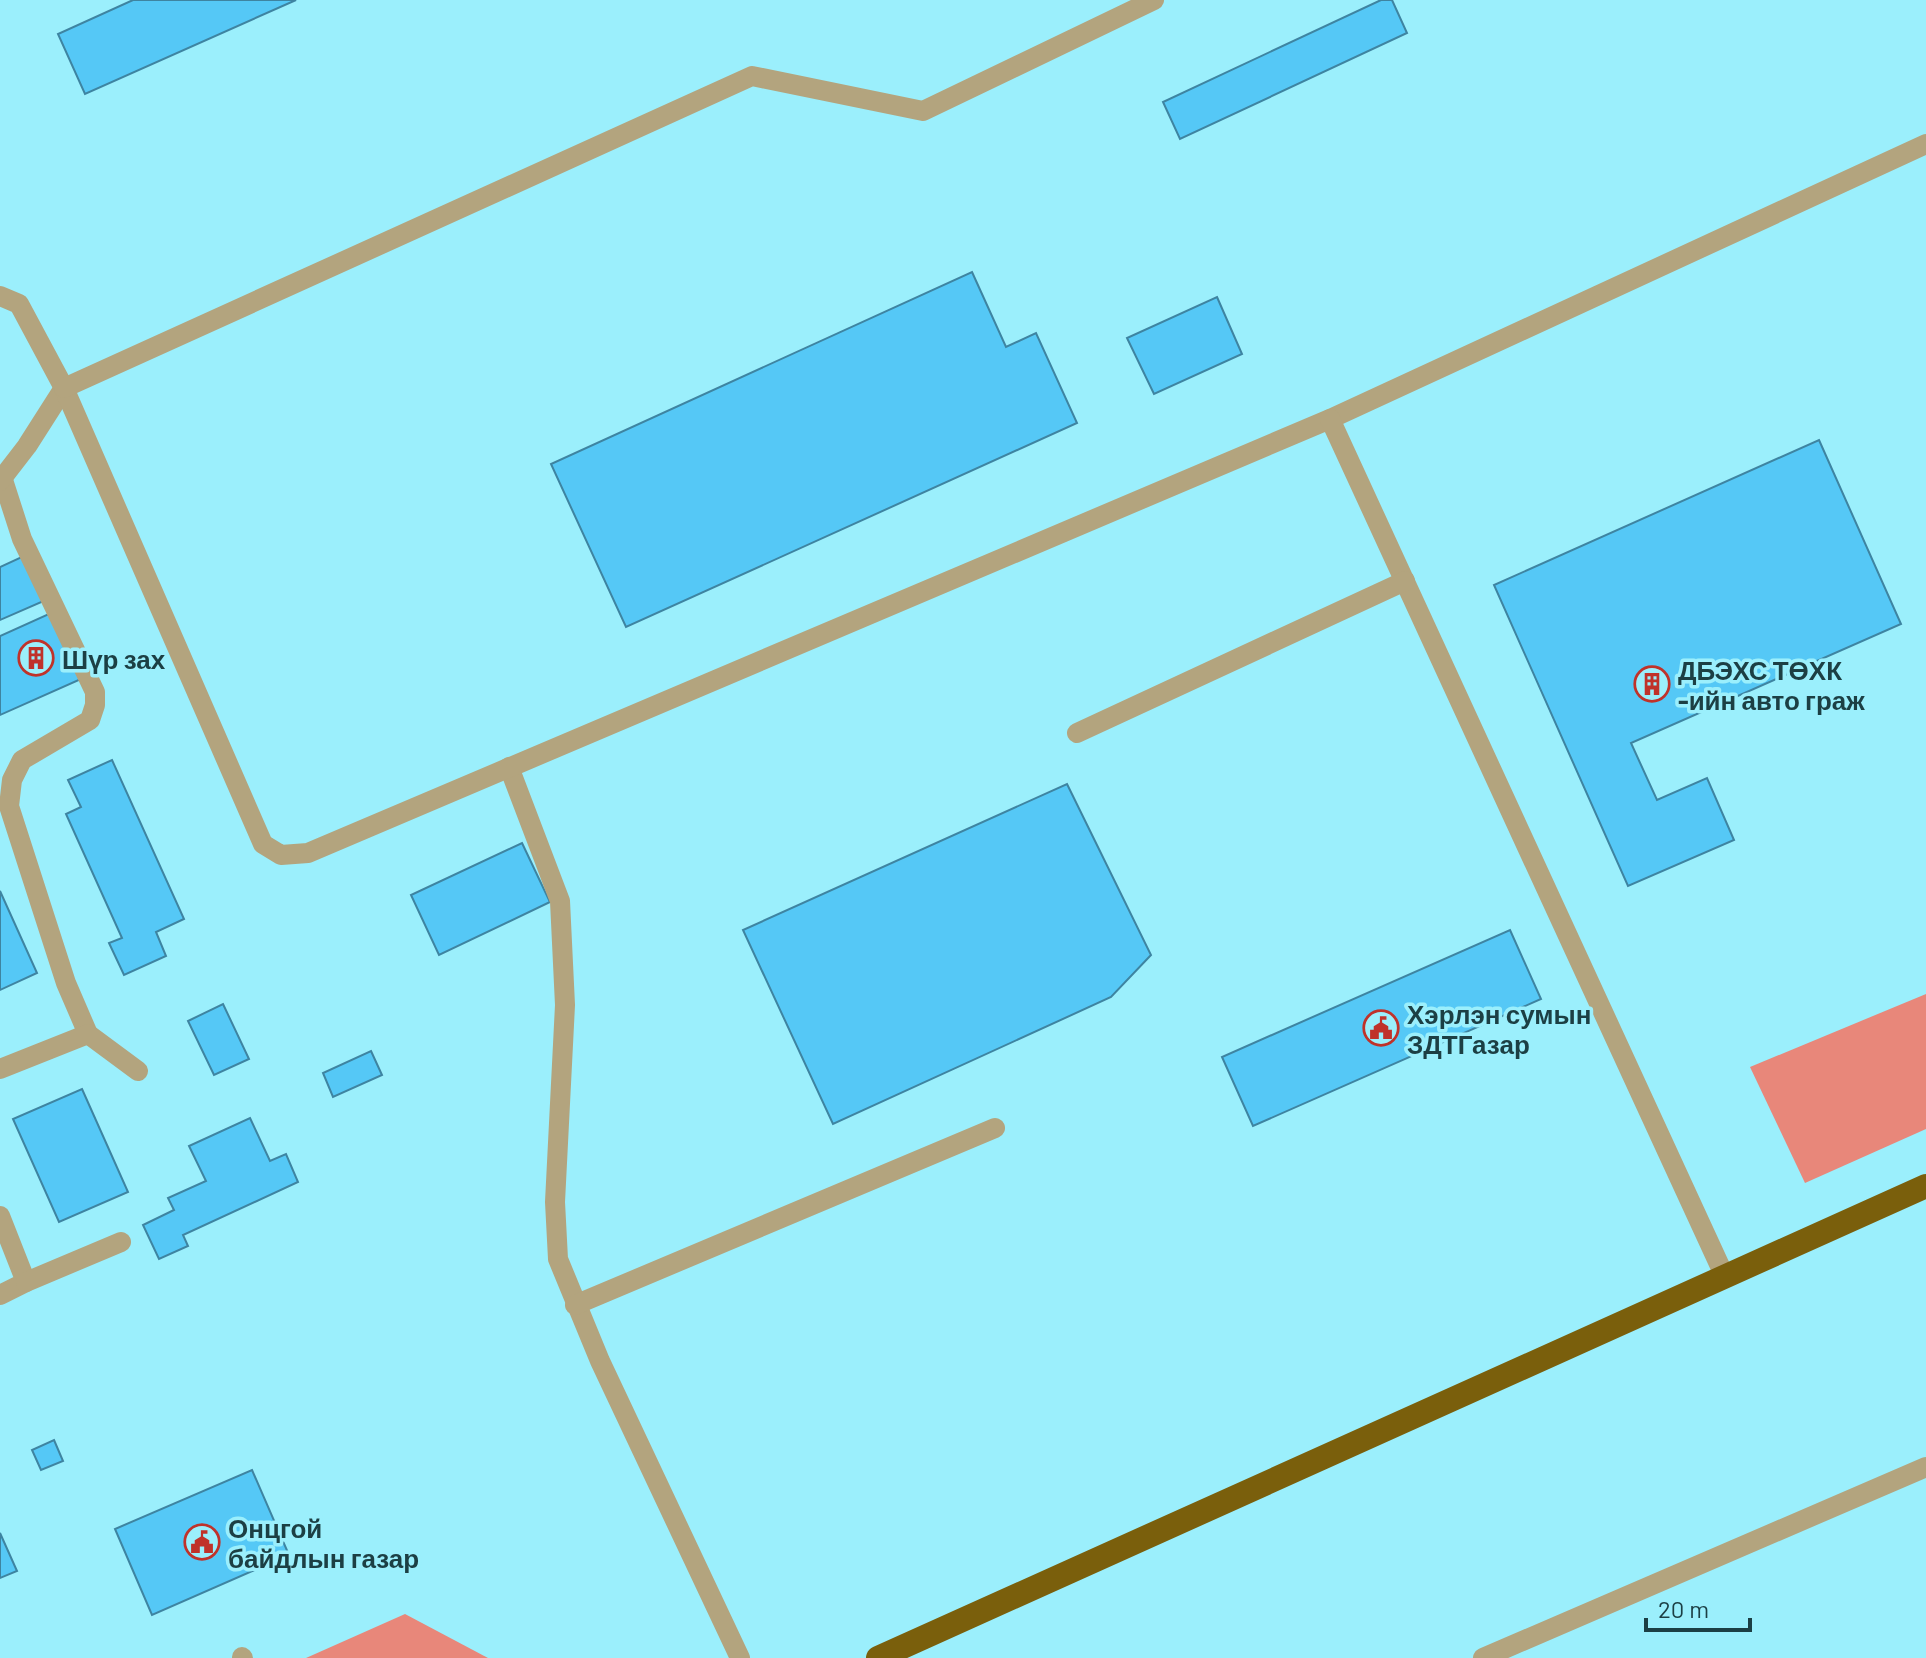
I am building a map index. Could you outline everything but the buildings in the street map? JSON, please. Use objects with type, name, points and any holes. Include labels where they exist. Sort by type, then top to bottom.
[{"type":"highway","points":[[878,1658],[1926,1186]]},
{"type":"street","points":[[138,1071],[88,1034],[66,983],[9,806],[12,780],[22,760],[90,720],[95,705],[95,692],[22,539],[2,480],[64,388],[752,76],[923,111],[1154,0]]},
{"type":"street","points":[[0,296],[19,304],[64,388],[263,844],[281,855],[308,853],[1330,419],[1926,144]]},
{"type":"street","points":[[1330,419],[1725,1277]]},
{"type":"street","points":[[1077,733],[1405,581]]},
{"type":"street","points":[[509,767],[560,901],[565,1005],[555,1202],[558,1259],[575,1305],[740,1658]]},
{"type":"street","points":[[0,1069],[88,1034]]},
{"type":"street","points":[[575,1305],[995,1128]]},
{"type":"street","points":[[0,1216],[26,1282]]},
{"type":"street","points":[[0,1295],[121,1242]]},
{"type":"street","points":[[1483,1658],[1926,1467]]},
{"type":"shaded area","points":[[1926,994],[1926,1129],[1805,1183],[1750,1067]]},
{"type":"shaded area","points":[[405,1614],[488,1658],[306,1658]]},
{"type":"place","name":"Шүр зах","points":[[36,658]]},
{"type":"place","name":"ДБЭХС ТӨХК -ийн авто граж","points":[[1652,684]]},
{"type":"place","name":"Хэрлэн сумын ЗДТГазар","points":[[1381,1028]]},
{"type":"place","name":"Онцгой байдлын газар","points":[[202,1542]]}]
